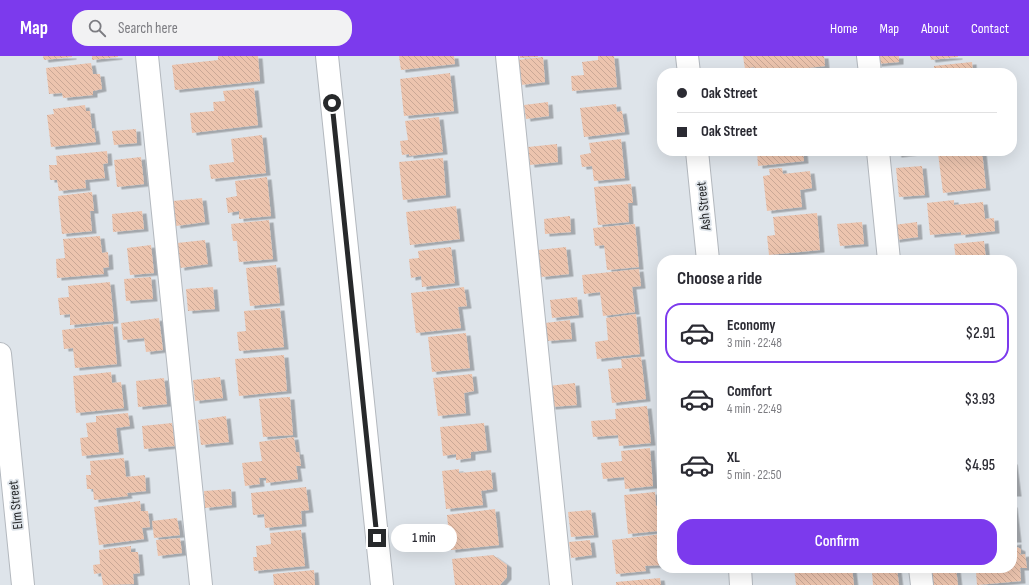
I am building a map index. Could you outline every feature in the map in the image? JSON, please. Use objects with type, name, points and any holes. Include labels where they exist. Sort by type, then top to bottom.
[{"type":"street","points":[[147,56],[201,585]]},
{"type":"street","points":[[327,56],[382,585]]},
{"type":"street","points":[[507,56],[561,585]]},
{"type":"street","points":[[687,56],[688,68]]},
{"type":"street","points":[[868,56],[869,68]]},
{"type":"street","name":"Ash Street","points":[[698,156],[707,255]]},
{"type":"street","points":[[879,156],[888,255]]},
{"type":"street","name":"Elm Street","points":[[0,354],[23,585]]},
{"type":"street","points":[[740,573],[741,585]]},
{"type":"street","points":[[921,573],[922,585]]},
{"type":"building","points":[[43,56],[72,56],[72,57],[44,60]]},
{"type":"building","points":[[92,56],[118,56],[118,57],[92,60]]},
{"type":"building","points":[[218,56],[258,56],[260,81],[175,90],[172,65],[218,60]]},
{"type":"building","points":[[399,56],[454,56],[455,64],[401,70]]},
{"type":"building","points":[[520,56],[538,56],[538,57],[520,58]]},
{"type":"building","points":[[598,56],[614,56],[617,87],[572,91],[571,76],[584,75],[582,62],[598,60]]},
{"type":"building","points":[[743,56],[824,56],[825,66],[808,68],[745,68]]},
{"type":"building","points":[[876,56],[899,56],[899,62],[877,64]]},
{"type":"building","points":[[930,56],[958,56],[958,57],[931,60]]},
{"type":"building","points":[[543,57],[545,82],[521,85],[518,60]]},
{"type":"building","points":[[972,62],[973,68],[934,68],[934,66]]},
{"type":"building","points":[[91,63],[93,74],[100,74],[102,89],[93,91],[93,95],[63,98],[62,93],[49,94],[46,68]]},
{"type":"building","points":[[450,73],[454,111],[404,116],[400,79]]},
{"type":"building","points":[[254,88],[258,125],[192,133],[190,113],[214,111],[213,102],[225,101],[223,91]]},
{"type":"building","points":[[548,102],[549,116],[526,119],[524,105]]},
{"type":"building","points":[[616,104],[617,112],[622,111],[625,132],[584,137],[580,108]]},
{"type":"building","points":[[85,105],[86,111],[90,111],[92,129],[94,128],[96,142],[51,147],[47,115],[54,114],[53,109]]},
{"type":"building","points":[[439,117],[443,152],[409,156],[409,154],[402,155],[400,141],[408,140],[405,121]]},
{"type":"building","points":[[136,129],[137,143],[114,145],[112,131]]},
{"type":"building","points":[[262,135],[266,173],[211,179],[209,165],[234,162],[231,139]]},
{"type":"building","points":[[621,139],[625,178],[594,181],[592,166],[582,167],[580,155],[591,153],[589,143]]},
{"type":"building","points":[[557,144],[558,162],[530,165],[528,147]]},
{"type":"building","points":[[107,151],[108,163],[103,164],[105,178],[85,180],[86,188],[59,191],[57,180],[50,180],[49,165],[57,165],[56,156]]},
{"type":"building","points":[[757,156],[804,156],[804,161],[758,166]]},
{"type":"building","points":[[938,156],[983,156],[986,188],[943,193]]},
{"type":"building","points":[[141,157],[144,184],[117,187],[114,160]]},
{"type":"building","points":[[443,158],[446,195],[403,200],[399,162]]},
{"type":"building","points":[[922,166],[925,195],[899,197],[896,168]]},
{"type":"building","points":[[782,168],[783,174],[810,171],[812,188],[800,190],[802,207],[767,211],[763,176],[770,175],[769,169]]},
{"type":"building","points":[[267,177],[271,216],[239,219],[239,211],[228,213],[226,198],[237,196],[235,181]]},
{"type":"building","points":[[631,184],[633,203],[628,203],[629,222],[598,225],[594,187]]},
{"type":"building","points":[[92,192],[94,211],[90,211],[92,231],[62,234],[58,196]]},
{"type":"building","points":[[202,198],[205,222],[176,226],[173,201]]},
{"type":"building","points":[[954,200],[954,205],[983,202],[985,219],[994,218],[995,231],[961,235],[961,232],[930,235],[927,203]]},
{"type":"building","points":[[456,206],[460,239],[410,245],[406,212]]},
{"type":"building","points":[[142,211],[144,229],[113,232],[112,214]]},
{"type":"building","points":[[817,213],[820,250],[769,255],[767,236],[775,235],[773,217]]},
{"type":"building","points":[[570,216],[571,232],[545,234],[544,219]]},
{"type":"building","points":[[269,220],[273,259],[239,262],[237,241],[233,241],[231,224]]},
{"type":"building","points":[[862,222],[864,244],[840,246],[837,224]]},
{"type":"building","points":[[917,222],[918,237],[895,240],[894,225]]},
{"type":"building","points":[[635,224],[639,267],[607,270],[604,245],[595,246],[593,228]]},
{"type":"building","points":[[100,236],[102,253],[108,252],[109,267],[103,268],[104,274],[57,278],[56,259],[65,258],[63,239]]},
{"type":"building","points":[[205,240],[208,264],[180,268],[177,243]]},
{"type":"building","points":[[984,241],[985,255],[955,255],[954,244]]},
{"type":"building","points":[[151,245],[154,273],[130,275],[127,248]]},
{"type":"building","points":[[451,247],[455,283],[422,287],[421,276],[411,278],[409,259],[419,258],[418,251]]},
{"type":"building","points":[[566,247],[569,274],[541,277],[538,250]]},
{"type":"building","points":[[276,265],[280,303],[250,306],[246,268]]},
{"type":"building","points":[[639,269],[641,286],[632,287],[635,312],[603,316],[600,292],[584,294],[582,275]]},
{"type":"building","points":[[151,277],[153,299],[126,301],[124,279]]},
{"type":"building","points":[[110,282],[114,321],[70,325],[70,314],[60,315],[58,298],[69,297],[68,286]]},
{"type":"building","points":[[213,287],[215,309],[188,311],[186,289]]},
{"type":"building","points":[[464,287],[467,306],[458,307],[461,328],[416,333],[411,293]]},
{"type":"building","points":[[577,297],[579,315],[552,318],[550,300]]},
{"type":"building","points":[[280,308],[284,347],[239,351],[237,332],[246,331],[244,311]]},
{"type":"building","points":[[636,314],[640,354],[597,359],[595,342],[608,340],[606,318]]},
{"type":"building","points":[[159,318],[163,350],[146,352],[144,338],[123,340],[121,323]]},
{"type":"building","points":[[570,320],[572,339],[547,341],[545,323]]},
{"type":"building","points":[[113,324],[117,364],[75,368],[73,348],[64,349],[62,330]]},
{"type":"building","points":[[466,333],[470,368],[432,372],[428,337]]},
{"type":"building","points":[[284,355],[287,391],[239,396],[235,359]]},
{"type":"building","points":[[641,357],[646,399],[612,403],[608,369],[622,368],[621,359]]},
{"type":"building","points":[[111,372],[112,383],[121,382],[124,408],[76,413],[73,376]]},
{"type":"building","points":[[472,374],[474,391],[464,393],[466,413],[438,416],[433,378]]},
{"type":"building","points":[[220,377],[223,398],[195,401],[193,380]]},
{"type":"building","points":[[164,378],[167,404],[138,407],[136,381]]},
{"type":"building","points":[[575,383],[577,405],[551,407],[549,386]]},
{"type":"building","points":[[290,397],[293,435],[263,437],[259,399]]},
{"type":"building","points":[[647,406],[651,443],[619,446],[618,435],[593,437],[591,421],[616,419],[615,409]]},
{"type":"building","points":[[128,413],[130,426],[116,428],[119,452],[82,456],[80,438],[88,437],[86,423],[96,422],[96,416]]},
{"type":"building","points":[[226,416],[229,442],[201,445],[198,420]]},
{"type":"building","points":[[172,423],[175,446],[144,449],[142,426]]},
{"type":"building","points":[[484,423],[487,450],[471,452],[471,458],[456,460],[456,454],[443,456],[440,427]]},
{"type":"building","points":[[294,437],[296,452],[299,452],[301,466],[296,466],[298,479],[266,483],[266,478],[259,478],[260,484],[245,486],[242,463],[262,461],[259,442]]},
{"type":"building","points":[[650,448],[653,486],[625,489],[624,477],[603,479],[601,463],[622,461],[621,451]]},
{"type":"building","points":[[124,458],[126,477],[145,475],[146,491],[127,493],[128,496],[94,500],[93,489],[87,489],[86,475],[91,475],[90,461]]},
{"type":"building","points":[[459,469],[459,473],[491,470],[493,489],[481,491],[483,505],[446,509],[442,471]]},
{"type":"building","points":[[306,487],[309,510],[301,511],[302,524],[265,528],[264,514],[253,515],[251,493]]},
{"type":"building","points":[[231,489],[232,505],[205,508],[204,491]]},
{"type":"building","points":[[655,492],[657,506],[657,531],[628,534],[624,495]]},
{"type":"building","points":[[140,501],[141,511],[148,511],[150,527],[142,528],[144,539],[99,545],[94,507]]},
{"type":"building","points":[[495,509],[499,545],[451,550],[450,541],[441,542],[439,526],[448,525],[447,515]]},
{"type":"building","points":[[591,510],[594,535],[571,537],[568,512]]},
{"type":"building","points":[[177,518],[180,535],[154,538],[152,521]]},
{"type":"building","points":[[301,530],[305,566],[254,571],[253,557],[257,557],[256,546],[271,544],[270,533]]},
{"type":"building","points":[[657,535],[657,565],[645,566],[646,571],[616,574],[612,540]]},
{"type":"building","points":[[180,538],[182,553],[158,556],[156,540]]},
{"type":"building","points":[[590,540],[592,555],[571,558],[569,542]]},
{"type":"building","points":[[131,546],[131,552],[138,552],[140,573],[133,574],[134,584],[103,585],[101,573],[94,574],[93,565],[100,564],[99,550]]},
{"type":"building","points":[[1017,547],[1021,549],[1021,553],[1019,555],[1025,554],[1027,568],[1020,568],[1021,581],[977,585],[976,573],[1017,573]]},
{"type":"building","points":[[493,555],[507,565],[507,577],[500,585],[455,585],[452,559]]},
{"type":"building","points":[[314,570],[315,585],[274,585],[273,574]]},
{"type":"building","points":[[795,573],[853,573],[854,585],[796,585]]},
{"type":"building","points":[[872,573],[898,573],[899,585],[873,585]]},
{"type":"building","points":[[930,573],[957,573],[958,585],[931,585]]},
{"type":"building","points":[[660,578],[661,585],[616,585],[616,582]]},
{"type":"route","points":[[332,103],[377,538]]}]
